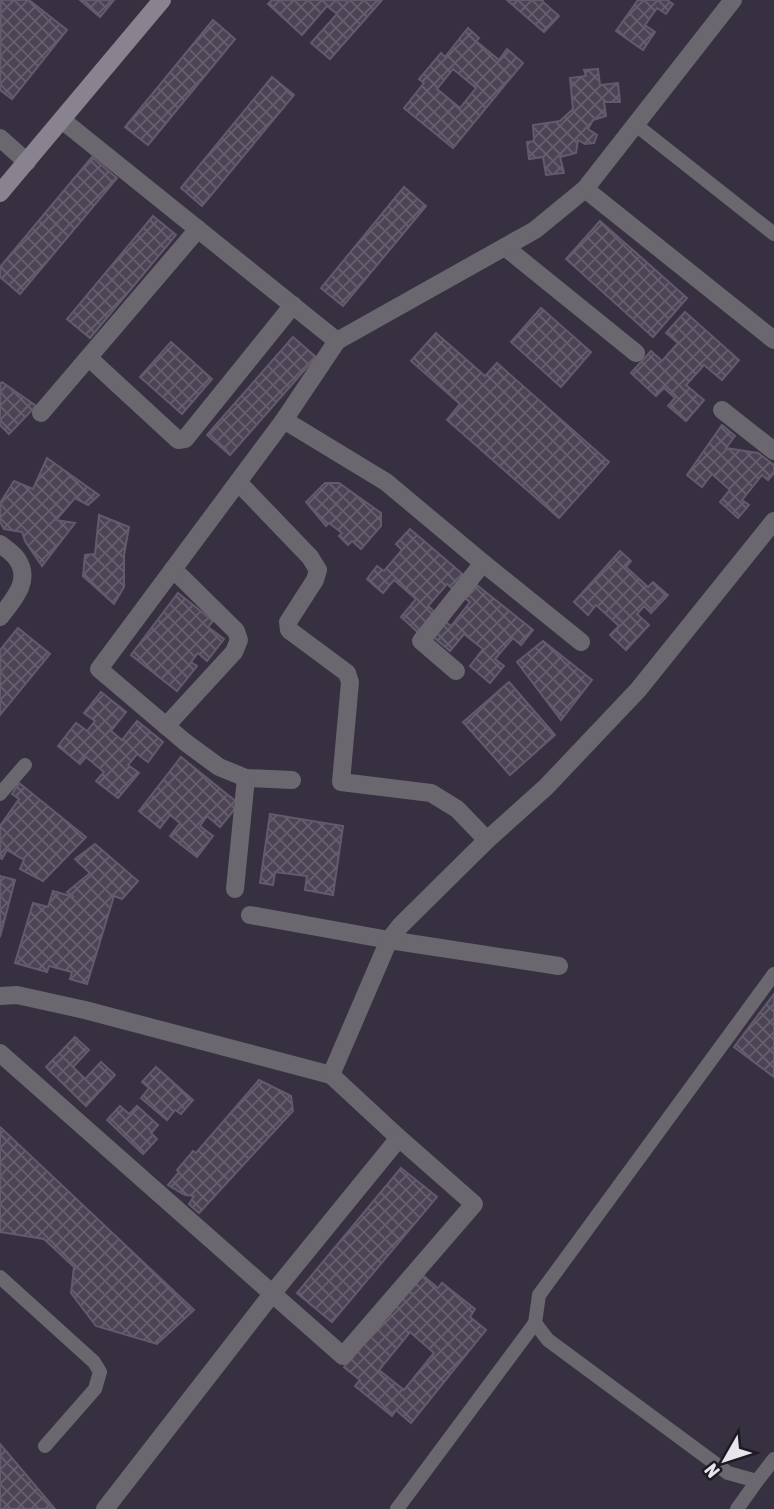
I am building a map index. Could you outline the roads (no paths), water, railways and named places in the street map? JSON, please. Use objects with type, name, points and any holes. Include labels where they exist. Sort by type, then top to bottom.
[{"type":"street","points":[[0,194],[162,0]]},
{"type":"street","points":[[292,780],[246,778],[219,767],[99,669],[284,420],[337,341],[535,230],[585,189],[733,0]]},
{"type":"street","points":[[62,120],[337,341]]},
{"type":"street","points":[[0,138],[27,162]]},
{"type":"street","points":[[585,189],[774,340]]},
{"type":"street","points":[[41,413],[198,229]]},
{"type":"street","points":[[505,247],[636,353]]},
{"type":"street","points":[[89,358],[178,440],[186,439],[293,305]]},
{"type":"street","points":[[722,410],[774,451]]},
{"type":"street","points":[[284,420],[386,482],[581,642]]},
{"type":"street","points":[[237,482],[310,557],[318,570],[315,580],[288,622],[289,630],[347,673],[350,682],[341,782],[431,793],[457,809],[487,840]]},
{"type":"street","points":[[331,1074],[389,940],[400,926],[487,840],[546,787],[638,690],[774,521]]},
{"type":"street","points":[[0,544],[16,557],[23,578],[21,588],[0,617]]},
{"type":"street","points":[[456,671],[421,641],[483,564]]},
{"type":"street","points":[[166,726],[234,652],[239,640],[236,631],[173,569]]},
{"type":"street","points":[[235,889],[246,778]]},
{"type":"street","points":[[250,915],[559,966]]},
{"type":"street","points":[[0,996],[17,995],[85,1010],[331,1074],[399,1139],[474,1204],[343,1356],[0,1053]]},
{"type":"street","points":[[105,1509],[272,1294],[399,1139]]},
{"type":"lane","points":[[636,125],[774,234]]},
{"type":"lane","points":[[0,794],[25,765]]},
{"type":"lane","points":[[397,1509],[535,1323],[539,1295],[774,974]]},
{"type":"lane","points":[[0,1277],[94,1362],[100,1372],[95,1389],[45,1446]]},
{"type":"lane","points":[[535,1323],[548,1340],[728,1473],[757,1481]]},
{"type":"lane","points":[[737,1509],[774,1459]]}]
